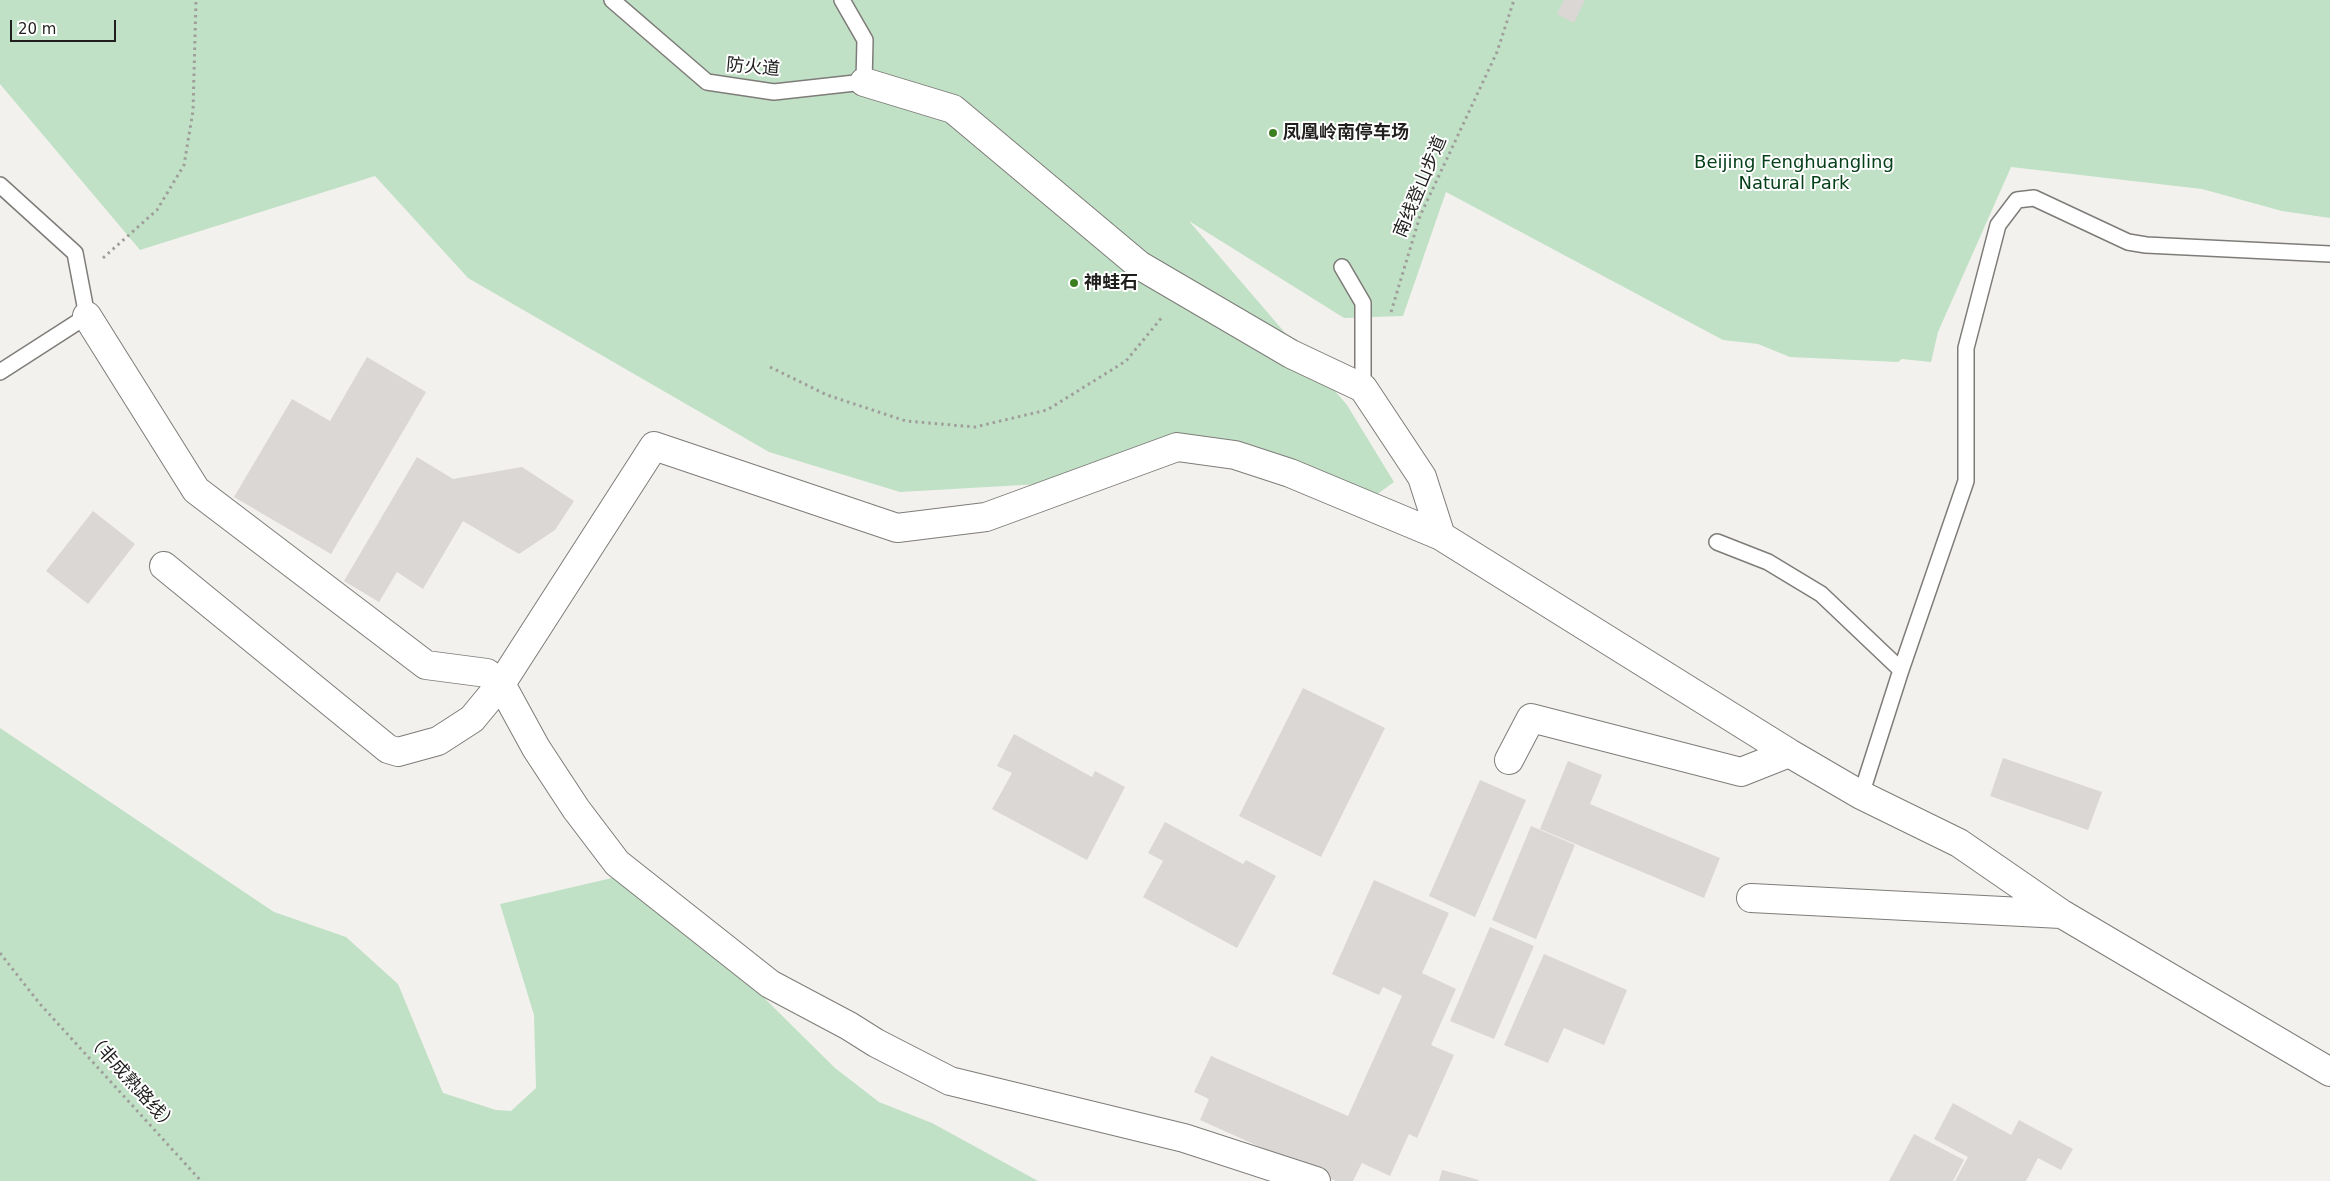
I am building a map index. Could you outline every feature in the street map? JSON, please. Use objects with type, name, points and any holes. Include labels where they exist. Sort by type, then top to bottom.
[{"type":"street","points":[[864,82],[953,109],[1139,265],[1291,354],[1363,388],[1422,477],[1441,536]]},
{"type":"street","points":[[87,316],[196,490],[426,665],[487,674],[501,684],[536,748],[576,809],[617,863],[770,984],[849,1026],[876,1043],[950,1081],[1184,1138],[1316,1181]]},
{"type":"street","points":[[164,566],[388,750],[398,752],[438,741],[472,719],[501,684],[654,446],[897,528],[986,517],[1177,447],[1235,455],[1290,473],[1441,536],[1789,753],[1861,795],[1959,843],[2062,914],[2330,1072]]},
{"type":"street","points":[[1509,760],[1530,718],[1741,772],[1789,753]]},
{"type":"street","points":[[1751,898],[2062,914]]},
{"type":"lane","name":"防火道","points":[[612,0],[707,82],[774,92],[864,82]]},
{"type":"lane","points":[[842,0],[865,40],[864,82]]},
{"type":"lane","points":[[0,185],[75,253],[87,316],[0,372]]},
{"type":"lane","points":[[1861,795],[1901,670],[1966,481],[1966,348],[1998,225],[2016,200],[2034,198],[2128,242],[2146,245],[2330,254]]},
{"type":"lane","points":[[1342,267],[1363,303],[1363,388]]},
{"type":"lane","points":[[1717,542],[1768,562],[1821,594],[1901,670]]},
{"type":"path","points":[[80,279],[157,210],[184,165],[193,111],[196,0]]},
{"type":"path","name":"南线登山步道","points":[[1389,318],[1420,216],[1497,52],[1514,0]]},
{"type":"path","points":[[770,366],[827,394],[906,421],[975,427],[1047,410],[1126,361],[1155,328],[1181,290]]},
{"type":"path","name":"（非成熟路线）","points":[[0,953],[40,1004],[201,1181]]},
{"type":"green space","name":"Beijing Fenghuangling Natural Park","points":[[0,0],[2330,0],[2330,218],[2282,211],[2202,189],[2011,167],[1938,332],[1931,362],[1902,359],[1898,362],[1790,357],[1758,344],[1723,340],[1446,192],[1403,316],[1344,318],[1189,221],[1347,405],[1394,482],[1372,498],[1178,442],[1040,484],[900,492],[769,452],[468,278],[375,176],[140,250],[0,84]]},
{"type":"green space","points":[[0,728],[274,912],[346,937],[398,984],[443,1093],[496,1110],[511,1111],[536,1088],[534,1015],[500,904],[612,878],[746,980],[835,1068],[879,1102],[932,1123],[1038,1181],[0,1181]]},
{"type":"building","points":[[1564,0],[1585,0],[1574,23],[1557,14]]},
{"type":"building","points":[[367,357],[426,392],[331,554],[234,497],[292,399],[330,421]]},
{"type":"building","points":[[417,457],[453,479],[522,467],[574,501],[555,530],[519,554],[463,521],[423,589],[397,572],[379,602],[344,581]]},
{"type":"building","points":[[93,511],[135,544],[88,604],[46,571]]},
{"type":"building","points":[[1303,688],[1385,728],[1321,857],[1239,816]]},
{"type":"building","points":[[1014,734],[1092,777],[1095,771],[1125,787],[1087,860],[992,809],[1012,773],[997,766]]},
{"type":"building","points":[[2003,758],[2102,792],[2088,830],[1990,796]]},
{"type":"building","points":[[1568,761],[1602,775],[1590,804],[1720,858],[1704,898],[1540,829]]},
{"type":"building","points":[[1480,780],[1526,800],[1475,917],[1429,896]]},
{"type":"building","points":[[1165,822],[1243,864],[1246,860],[1276,876],[1237,948],[1143,897],[1163,861],[1148,853]]},
{"type":"building","points":[[1531,826],[1575,845],[1536,939],[1492,920]]},
{"type":"building","points":[[1374,880],[1449,913],[1422,973],[1456,989],[1431,1045],[1454,1055],[1417,1138],[1409,1134],[1390,1176],[1362,1163],[1353,1181],[1336,1181],[1200,1120],[1209,1099],[1194,1092],[1211,1056],[1348,1116],[1402,996],[1383,987],[1379,995],[1332,974]]},
{"type":"building","points":[[1490,927],[1534,946],[1494,1039],[1450,1021]]},
{"type":"building","points":[[1544,954],[1627,990],[1604,1045],[1564,1028],[1548,1063],[1504,1045]]},
{"type":"building","points":[[1953,1103],[2011,1135],[2019,1120],[2073,1149],[2061,1170],[2038,1158],[2026,1181],[1955,1181],[1968,1157],[1934,1139]]},
{"type":"building","points":[[1914,1134],[1964,1160],[1953,1181],[1889,1181]]},
{"type":"building","points":[[1442,1170],[1479,1180],[1439,1181]]},
{"type":"place","name":"凤凰岭南停车场","points":[[1273,133]]},
{"type":"place","name":"神蛙石","points":[[1074,283]]}]
